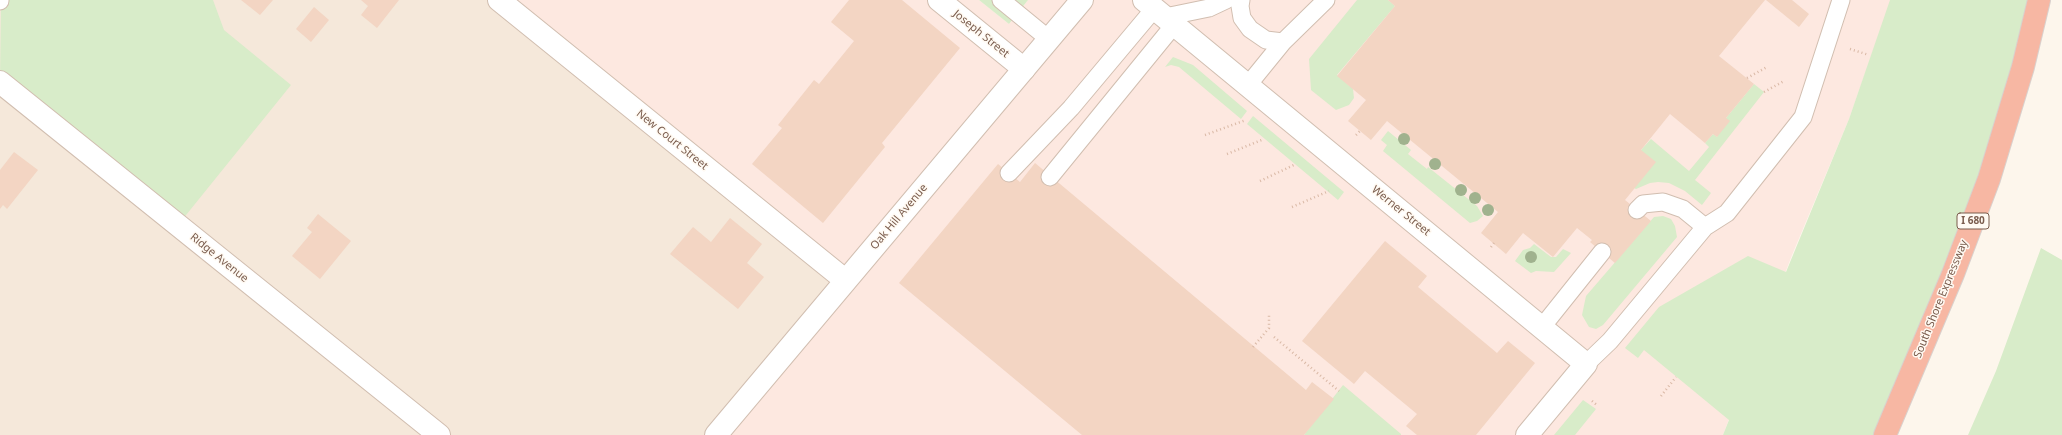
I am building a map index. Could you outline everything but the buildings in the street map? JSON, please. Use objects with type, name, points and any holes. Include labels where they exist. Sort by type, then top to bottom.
[{"type":"highway","name":"South Shore Expressway","points":[[1885,435],[1953,274],[1989,178],[2023,68],[2039,0]]},
{"type":"street","name":"New Court Street","points":[[499,0],[845,280]]},
{"type":"street","name":"Joseph Street","points":[[939,0],[1024,69]]},
{"type":"street","name":"Oak Hill Avenue","points":[[716,435],[845,280],[1050,40],[1082,0]]},
{"type":"street","name":"Werner Street","points":[[1159,13],[1586,364]]},
{"type":"street","name":"Ridge Avenue","points":[[0,82],[439,435]]},
{"type":"street","points":[[1527,435],[1586,364]]},
{"type":"lane","points":[[1001,0],[1050,40]]},
{"type":"lane","points":[[1008,173],[1071,108],[1159,13],[1209,8],[1226,0]]},
{"type":"lane","points":[[1241,0],[1242,18],[1250,29],[1266,40],[1283,42]]},
{"type":"lane","points":[[1248,85],[1283,42],[1326,0]]},
{"type":"lane","points":[[1586,364],[1610,341],[1705,227],[1727,213],[1803,117],[1841,0]]},
{"type":"lane","points":[[1050,177],[1159,13]]},
{"type":"lane","points":[[1638,210],[1643,204],[1663,202],[1683,209],[1705,227]]},
{"type":"lane","points":[[1542,327],[1602,252]]},
{"type":"path","points":[[1847,48],[1869,55]]},
{"type":"path","points":[[1747,78],[1767,67]]},
{"type":"path","points":[[1764,92],[1784,81]]},
{"type":"path","points":[[1205,135],[1244,121]]},
{"type":"path","points":[[1356,135],[1360,131]]},
{"type":"path","points":[[1227,154],[1264,139]]},
{"type":"path","points":[[1260,181],[1296,164]]},
{"type":"path","points":[[1292,208],[1328,191]]},
{"type":"path","points":[[1490,247],[1494,244]]},
{"type":"path","points":[[1253,347],[1269,328],[1269,314]]},
{"type":"path","points":[[1274,337],[1339,391]]},
{"type":"path","points":[[1661,396],[1676,377]]},
{"type":"shaded area","points":[[0,0],[499,0],[845,280],[715,435],[0,435]]},
{"type":"shaded area","points":[[499,0],[979,0],[1009,24],[1028,0],[1891,0],[1849,119],[1792,255],[1723,435],[715,435],[845,280]]},
{"type":"green space","points":[[1,0],[213,0],[224,30],[291,85],[178,225],[0,82]]},
{"type":"green space","points":[[979,0],[1028,0],[1009,24]]},
{"type":"green space","points":[[1357,0],[1388,0],[1395,6],[1337,75],[1353,89],[1354,98],[1349,105],[1336,110],[1311,90],[1309,59]]},
{"type":"green space","points":[[1890,0],[2039,0],[2023,67],[1885,435],[1723,435],[1729,420],[1644,350],[1638,358],[1625,348],[1659,307],[1748,256],[1786,272],[1849,119]]},
{"type":"green space","points":[[1173,57],[1193,65],[1247,111],[1241,119],[1179,67],[1171,65],[1165,67]]},
{"type":"green space","points":[[1754,84],[1764,92],[1695,180],[1711,193],[1702,205],[1685,191],[1669,183],[1650,183],[1636,189],[1634,188],[1641,150],[1651,139],[1689,171],[1709,147],[1705,143],[1713,134],[1717,137],[1726,118]]},
{"type":"green space","points":[[1253,116],[1344,192],[1338,200],[1247,124]]},
{"type":"green space","points":[[1388,131],[1411,150],[1408,154],[1427,169],[1428,167],[1477,206],[1483,216],[1477,221],[1470,223],[1383,151],[1387,145],[1381,140]]},
{"type":"green space","points":[[1663,216],[1671,219],[1675,226],[1677,237],[1603,325],[1596,329],[1589,327],[1582,315],[1586,296],[1654,217]]},
{"type":"green space","points":[[1534,244],[1551,257],[1556,257],[1563,249],[1571,253],[1554,272],[1536,271],[1531,273],[1515,261],[1523,250],[1530,248]]},
{"type":"green space","points":[[2041,248],[2062,260],[2062,435],[1968,435],[1996,371]]},
{"type":"green space","points":[[1343,385],[1401,434],[1401,435],[1304,435]]},
{"type":"green space","points":[[1583,400],[1596,409],[1575,435],[1554,435]]}]
